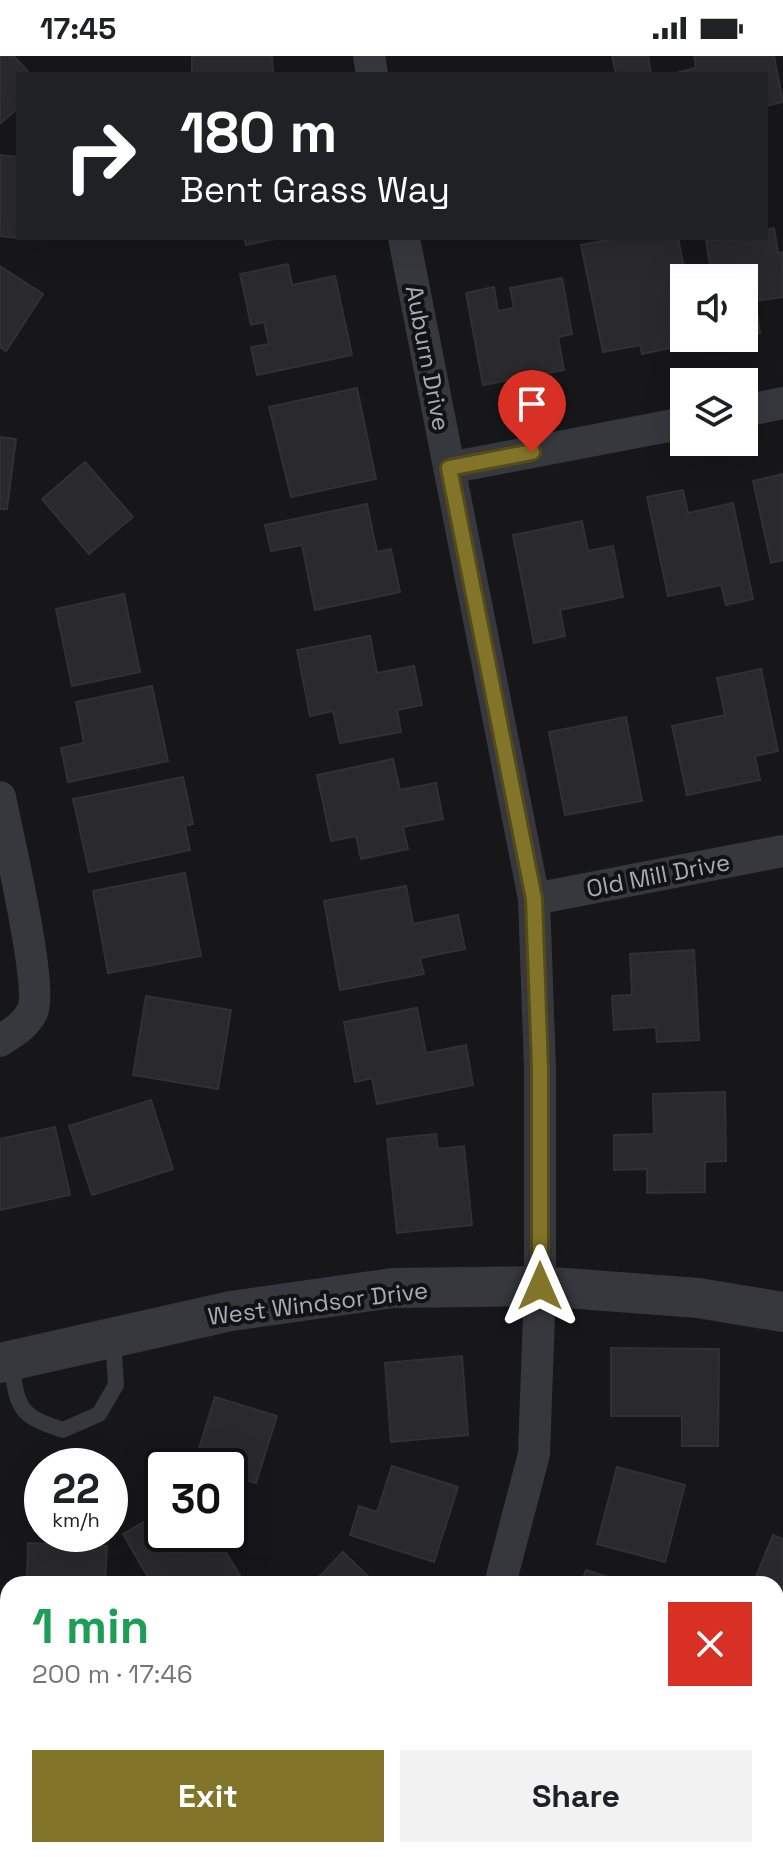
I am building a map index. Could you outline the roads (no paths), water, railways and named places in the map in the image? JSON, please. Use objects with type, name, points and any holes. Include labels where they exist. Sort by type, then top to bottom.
[{"type":"street","name":"Auburn Drive","points":[[404,240],[534,899],[540,1068],[540,1286],[534,1454],[502,1576]]},
{"type":"street","points":[[758,408],[783,403]]},
{"type":"street","points":[[449,468],[670,426]]},
{"type":"street","points":[[0,797],[33,967],[33,1010],[10,1035]]},
{"type":"street","name":"Old Mill Drive","points":[[534,899],[783,851]]},
{"type":"street","name":"West Windsor Drive","points":[[5,1361],[231,1311],[393,1288],[540,1286],[698,1298],[783,1312]]},
{"type":"lane","points":[[5,1361],[17,1402],[34,1421],[63,1430],[99,1414],[116,1385],[112,1336]]}]
